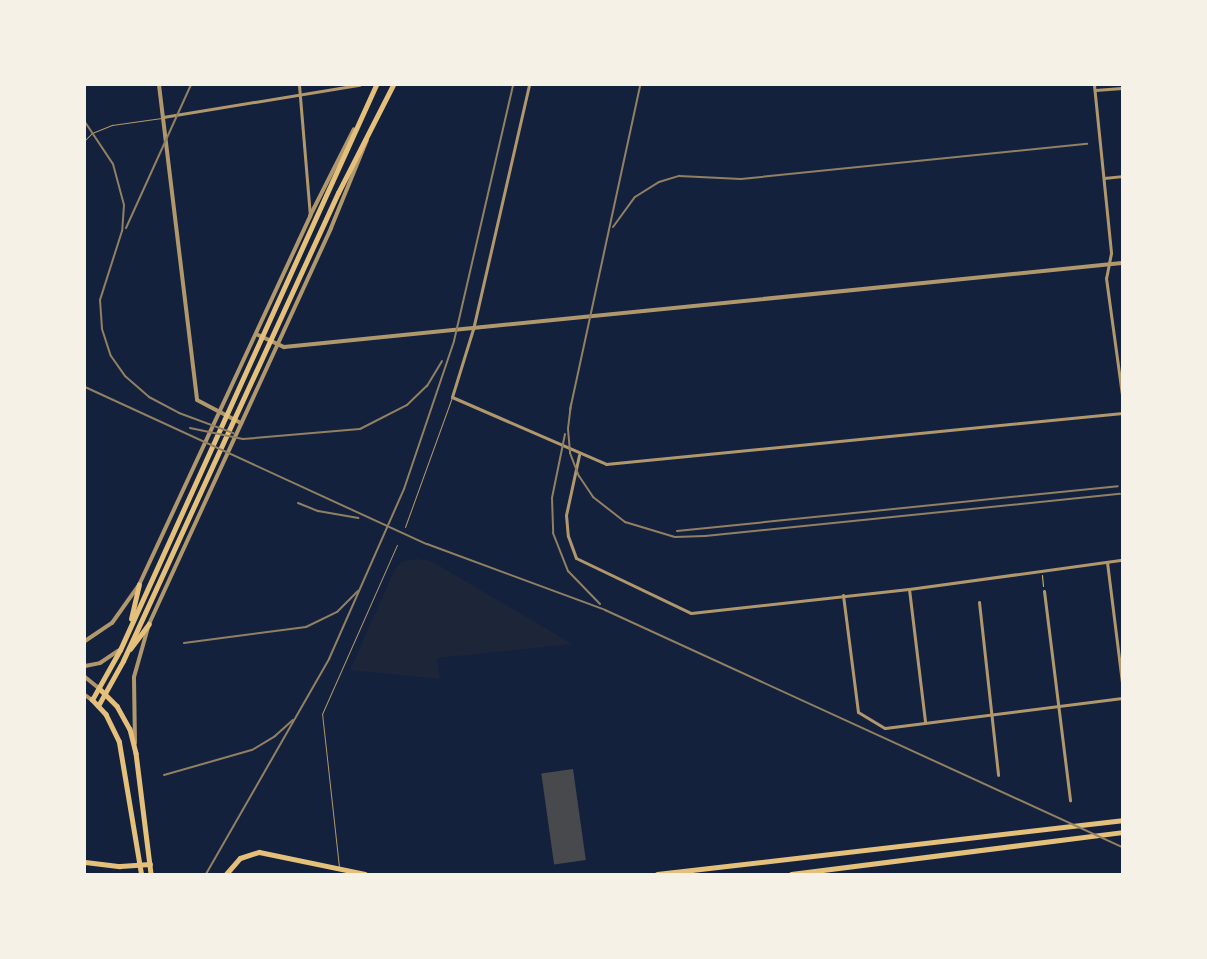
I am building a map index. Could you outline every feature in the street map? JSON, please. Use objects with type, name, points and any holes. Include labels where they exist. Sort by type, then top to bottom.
[{"type":"main road","points":[[141,874],[125,766],[113,728],[92,700],[100,689],[127,635],[376,85]]},
{"type":"main road","points":[[98,706],[107,694],[123,661],[338,193],[367,140],[393,85]]},
{"type":"main road","points":[[127,635],[139,585]]},
{"type":"main road","points":[[123,661],[149,624]]},
{"type":"main road","points":[[100,689],[107,694],[125,717],[136,752],[151,874]]},
{"type":"main road","points":[[125,766],[138,764]]},
{"type":"main road","points":[[657,874],[1122,820]]},
{"type":"main road","points":[[791,874],[911,857],[1122,832]]},
{"type":"main road","points":[[138,849],[148,848]]},
{"type":"main road","points":[[226,874],[240,858],[259,852],[365,874]]},
{"type":"main road","points":[[85,862],[150,864]]},
{"type":"street","points":[[159,85],[195,391],[202,405],[241,423]]},
{"type":"street","points":[[299,85],[310,216]]},
{"type":"street","points":[[163,118],[359,85]]},
{"type":"street","points":[[530,85],[473,329],[452,397],[580,455],[611,464],[1122,413]]},
{"type":"street","points":[[1094,85],[1111,253],[1106,278],[1122,395]]},
{"type":"street","points":[[1095,90],[1122,88]]},
{"type":"street","points":[[85,641],[112,623],[139,585],[310,216],[358,124]]},
{"type":"street","points":[[136,752],[133,687],[138,657],[149,624],[331,228],[367,140]]},
{"type":"street","points":[[1104,178],[1122,176]]},
{"type":"street","points":[[256,334],[284,347],[1122,263]]},
{"type":"street","points":[[580,455],[566,515],[573,552],[584,564],[691,613],[909,589],[1122,560]]},
{"type":"street","points":[[1107,562],[1122,683]]},
{"type":"street","points":[[909,589],[925,722]]},
{"type":"street","points":[[1044,591],[1070,800]]},
{"type":"street","points":[[843,595],[858,712],[885,728],[1122,698]]},
{"type":"street","points":[[979,602],[998,775]]},
{"type":"street","points":[[85,666],[100,663],[120,650]]},
{"type":"street","points":[[85,677],[100,689]]},
{"type":"street","points":[[85,694],[92,700]]},
{"type":"lane","points":[[85,140],[92,133],[112,125],[163,118]]},
{"type":"lane","points":[[405,527],[452,397]]},
{"type":"lane","points":[[339,868],[321,728],[326,702],[398,545]]},
{"type":"path","points":[[1041,571],[1044,591]]},
{"type":"shaded area","points":[[418,559],[431,561],[572,644],[437,658],[440,679],[350,670],[395,569],[403,561]]},
{"type":"building","points":[[573,769],[586,860],[554,865],[541,773]]},
{"type":"railway","points":[[126,228],[191,85]]},
{"type":"railway","points":[[206,874],[329,659],[404,489],[454,341],[513,85]]},
{"type":"railway","points":[[570,410],[640,85]]},
{"type":"railway","points":[[85,122],[113,164],[124,205],[122,231],[100,300],[102,329],[111,356],[125,376],[149,397],[179,413],[233,433]]},
{"type":"railway","points":[[613,227],[635,197],[659,182],[679,176],[741,179],[1087,144]]},
{"type":"railway","points":[[190,428],[243,439],[360,429],[407,405],[427,386],[442,361]]},
{"type":"railway","points":[[85,387],[427,544],[605,610],[1122,847]]},
{"type":"railway","points":[[571,404],[568,429],[570,453],[579,476],[593,497],[625,522],[675,537],[705,536],[1120,494]]},
{"type":"railway","points":[[565,434],[552,498],[553,533],[568,571],[600,604]]},
{"type":"railway","points":[[677,531],[1118,486]]},
{"type":"railway","points":[[298,503],[318,511],[358,518]]},
{"type":"railway","points":[[184,643],[306,627],[337,612],[358,591]]},
{"type":"railway","points":[[164,775],[252,750],[275,736],[293,720]]}]
